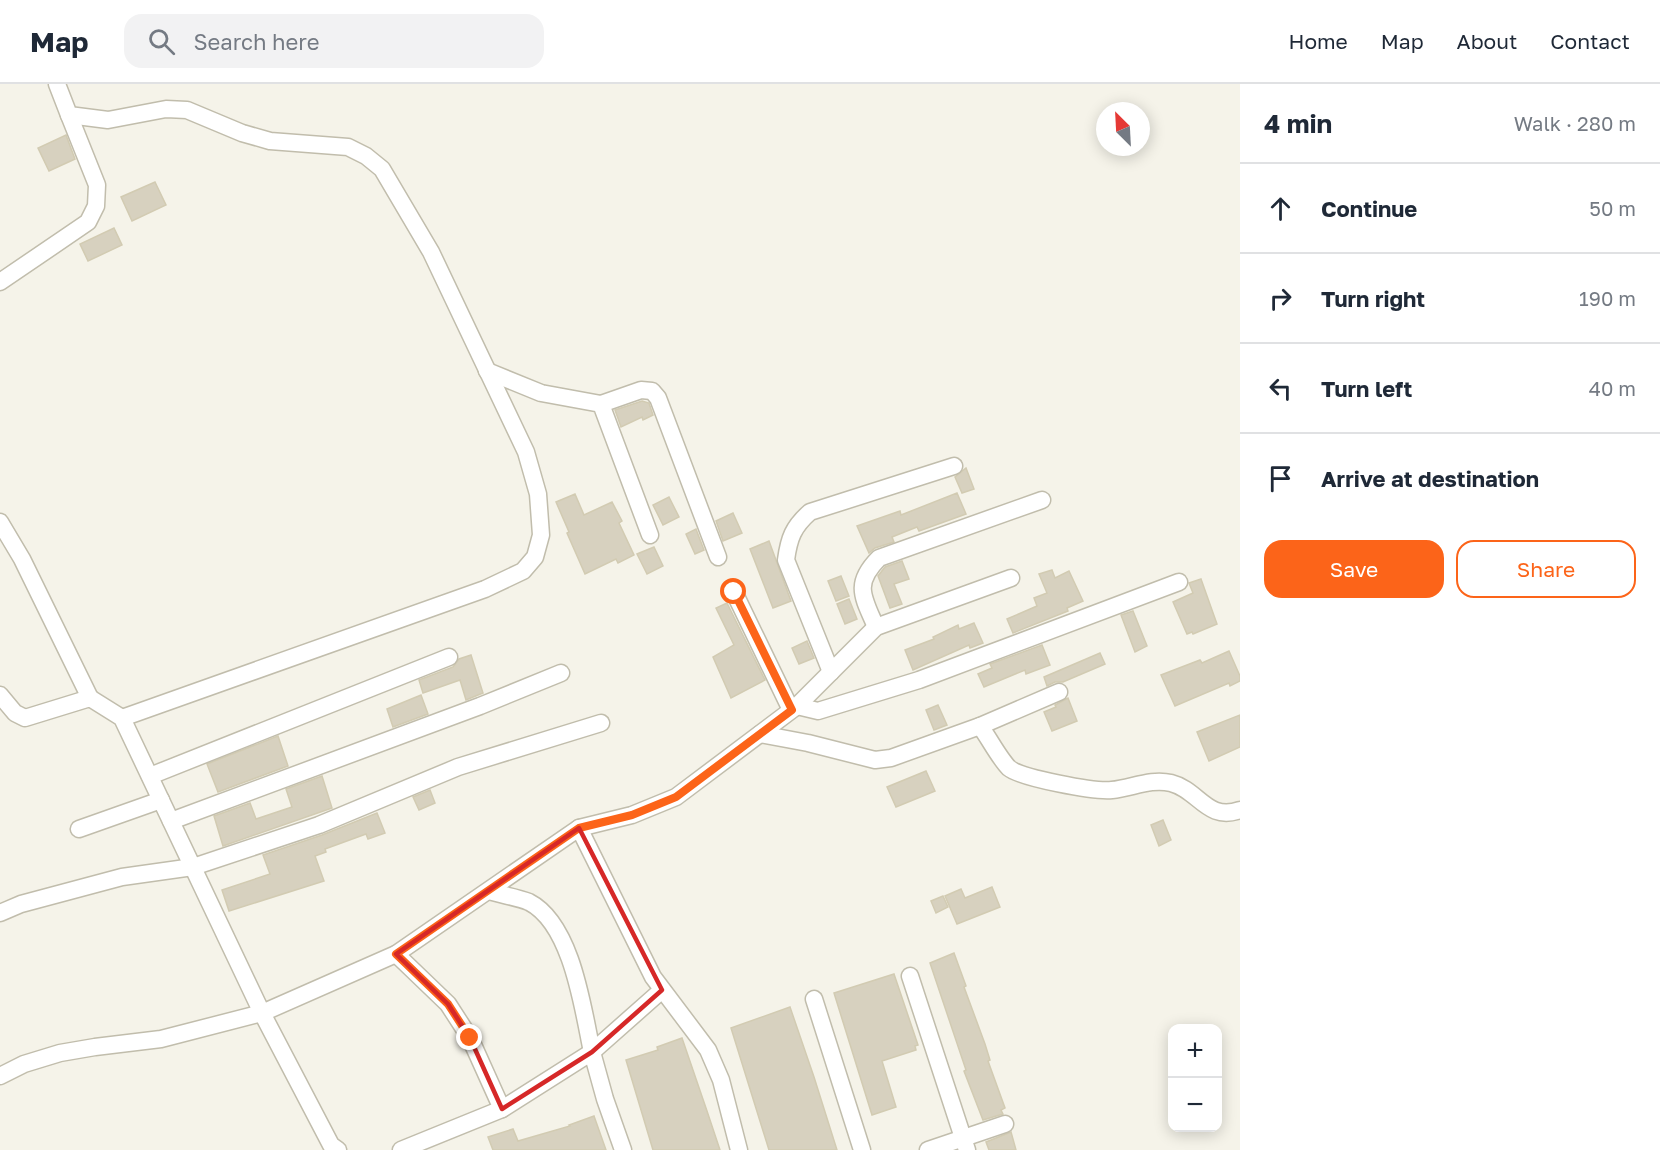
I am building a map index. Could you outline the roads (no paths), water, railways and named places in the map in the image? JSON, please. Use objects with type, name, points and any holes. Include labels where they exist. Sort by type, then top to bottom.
[{"type":"street","points":[[0,282],[88,222],[96,206],[97,185],[57,84]]},
{"type":"street","points":[[69,115],[108,120],[166,109],[187,110],[243,133],[270,141],[348,147],[366,156],[382,169],[431,252],[526,452],[538,494],[541,535],[535,556],[523,571],[485,589],[122,718]]},
{"type":"street","points":[[487,370],[541,393],[601,404],[641,390],[652,391],[658,398],[718,557]]},
{"type":"street","points":[[601,404],[650,535]]},
{"type":"street","points":[[831,672],[786,560],[788,540],[810,512],[954,466]]},
{"type":"street","points":[[876,627],[862,593],[863,578],[879,558],[1042,500]]},
{"type":"street","points":[[0,522],[22,559],[90,698],[122,718],[262,1013],[331,1145],[338,1150]]},
{"type":"street","points":[[0,1076],[24,1064],[60,1053],[161,1040],[262,1013],[396,954],[579,828],[632,815],[676,797],[794,708],[876,627],[1011,578]]},
{"type":"street","points":[[794,708],[818,711],[919,680],[1179,582]]},
{"type":"street","points":[[734,592],[794,708]]},
{"type":"street","points":[[150,776],[449,657]]},
{"type":"street","points":[[171,821],[480,706],[561,673]]},
{"type":"street","points":[[760,734],[808,743],[875,760],[891,758],[980,726],[1059,692]]},
{"type":"street","points":[[0,696],[15,713],[26,718],[90,698]]},
{"type":"street","points":[[0,912],[21,904],[122,877],[193,867],[319,825],[458,767],[601,723]]},
{"type":"street","points":[[980,726],[1010,769],[1035,778],[1095,790],[1112,790],[1150,782],[1171,783],[1183,788],[1212,809],[1223,814],[1240,810]]},
{"type":"street","points":[[79,829],[161,800]]},
{"type":"street","points":[[579,828],[653,977],[708,1050],[721,1080],[739,1150]]},
{"type":"street","points":[[489,891],[529,902],[551,921],[564,947],[580,993],[592,1052],[623,1150]]},
{"type":"street","points":[[396,954],[448,1004],[470,1038],[502,1108]]},
{"type":"street","points":[[910,976],[965,1144]]},
{"type":"street","points":[[401,1150],[502,1108],[592,1052],[663,990]]},
{"type":"street","points":[[814,999],[862,1150]]},
{"type":"street","points":[[928,1150],[965,1144],[1005,1124]]}]
